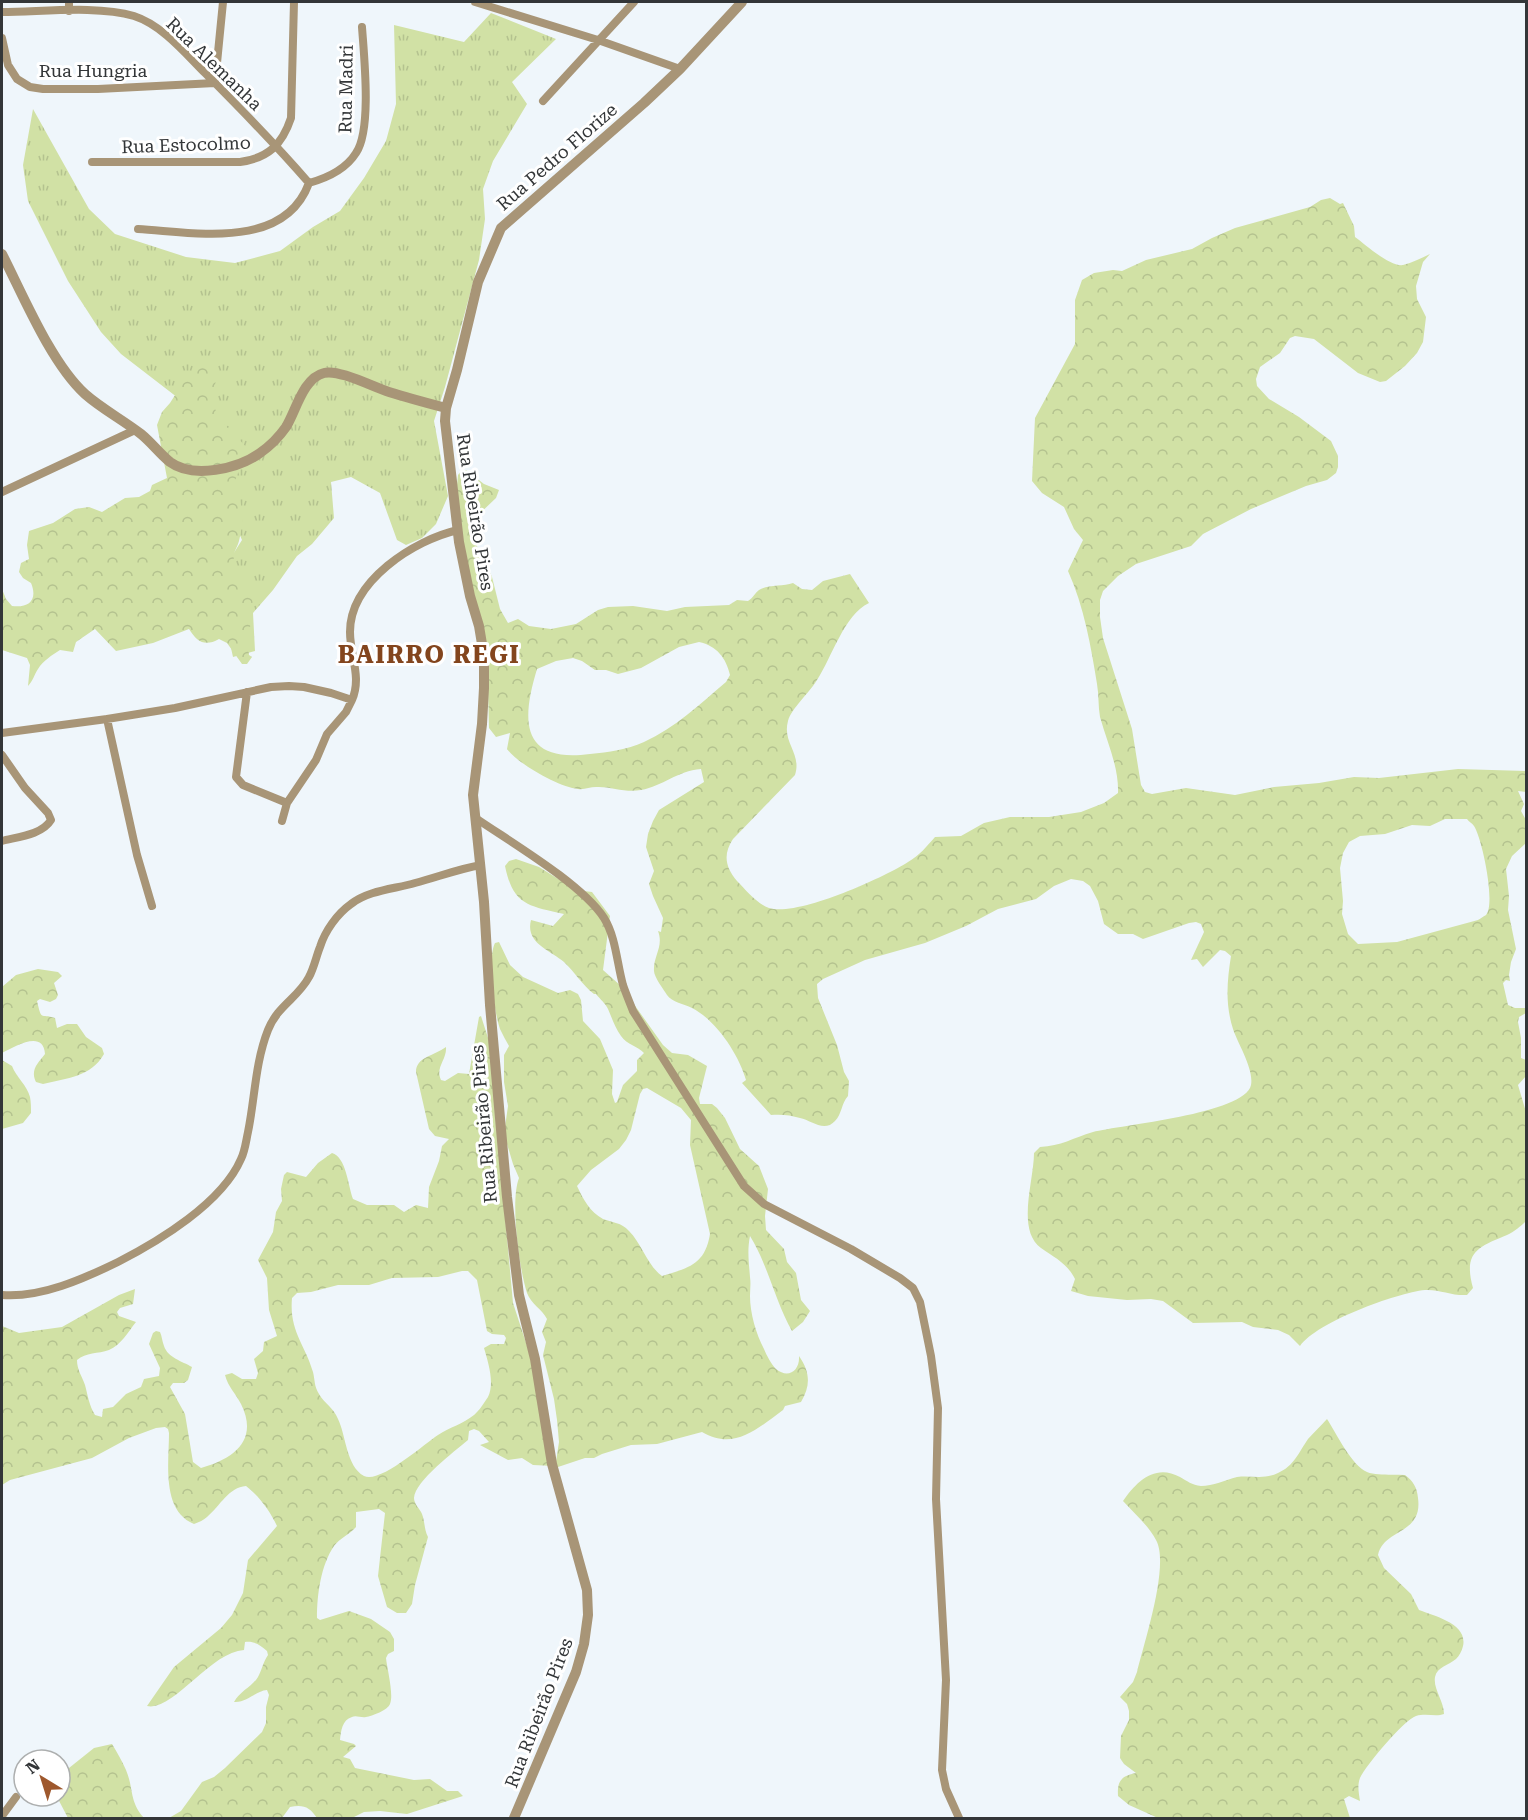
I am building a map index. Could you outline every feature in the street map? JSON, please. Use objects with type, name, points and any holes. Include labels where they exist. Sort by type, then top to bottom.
[{"type":"street","points":[[69,2],[69,11]]},
{"type":"street","points":[[215,83],[223,2]]},
{"type":"street","points":[[276,145],[286,131],[291,118],[294,2]]},
{"type":"street","points":[[475,2],[598,40],[680,69]]},
{"type":"street","points":[[543,101],[634,2]]},
{"type":"street","name":"Rua Pedro Florize","points":[[446,408],[478,282],[501,228],[644,104],[742,2]]},
{"type":"street","name":"Rua Alemanha","points":[[2,12],[119,12],[152,25],[215,83],[276,145],[309,183]]},
{"type":"street","name":"Rua Madri","points":[[309,183],[332,175],[346,164],[357,153],[362,139],[365,97],[362,27]]},
{"type":"street","name":"Rua Hungria","points":[[2,38],[8,65],[17,79],[30,87],[98,89],[215,83]]},
{"type":"street","name":"Rua Estocolmo","points":[[92,162],[240,162],[257,159],[276,145]]},
{"type":"street","points":[[138,229],[224,234],[246,233],[264,228],[297,204],[306,193],[309,183]]},
{"type":"street","points":[[2,254],[51,348],[69,376],[85,394],[135,429],[170,461],[183,469],[196,472],[216,470],[239,463],[263,451],[281,435],[310,382],[318,375],[327,372],[446,408]]},
{"type":"street","name":"Rua Ribeirão Pires","points":[[446,408],[445,421],[458,530],[470,596],[479,626],[483,656],[482,724],[473,795],[481,865],[501,1129],[519,1295],[535,1359],[555,1475],[587,1590],[588,1615],[584,1644],[576,1672],[514,1818]]},
{"type":"street","points":[[2,492],[135,429]]},
{"type":"street","points":[[282,821],[287,803],[316,760],[327,734],[346,712],[352,700],[357,685],[350,628],[354,609],[361,595],[376,576],[400,557],[423,542],[458,530]]},
{"type":"street","points":[[2,733],[175,708],[247,692],[289,686],[331,693],[352,700]]},
{"type":"street","points":[[247,692],[236,777],[243,785],[287,803]]},
{"type":"street","points":[[107,719],[137,855],[152,906]]},
{"type":"street","points":[[2,754],[25,788],[48,813],[51,820],[47,827],[2,842]]},
{"type":"street","points":[[477,819],[553,871],[589,899],[605,920],[615,948],[623,986],[633,1011],[744,1185],[764,1204],[851,1249],[900,1278],[913,1288],[920,1302],[931,1356],[938,1408],[936,1499],[946,1680],[942,1770],[946,1789],[959,1818]]},
{"type":"street","points":[[2,1295],[28,1293],[59,1286],[102,1269],[134,1254],[181,1223],[211,1199],[229,1179],[241,1159],[248,1133],[260,1058],[268,1029],[279,1010],[308,979],[320,945],[333,922],[351,903],[370,894],[481,865]]},
{"type":"street","points":[[2,1816],[12,1802]]},
{"type":"green space","points":[[491,13],[556,39],[512,82],[527,104],[493,161],[483,189],[485,219],[479,260],[434,421],[448,496],[436,524],[422,538],[406,545],[397,540],[380,493],[351,477],[331,482],[334,518],[312,544],[297,556],[253,613],[255,651],[233,657],[216,581],[242,540],[182,401],[121,354],[101,332],[68,281],[28,201],[23,165],[33,109],[89,209],[115,234],[186,257],[235,263],[280,251],[340,211],[364,178],[386,141],[396,104],[394,25],[464,42]]},
{"type":"green space","points":[[1330,198],[1340,204],[1343,203],[1354,226],[1355,237],[1392,263],[1403,265],[1430,254],[1423,262],[1416,286],[1417,299],[1426,317],[1423,342],[1405,366],[1386,381],[1380,382],[1358,373],[1314,339],[1295,336],[1290,338],[1280,353],[1260,367],[1256,379],[1257,386],[1269,399],[1299,417],[1331,441],[1338,456],[1336,473],[1327,480],[1306,486],[1251,509],[1203,534],[1191,546],[1136,564],[1118,576],[1103,591],[1100,600],[1103,638],[1132,729],[1141,785],[1145,792],[1152,794],[1186,788],[1235,795],[1274,787],[1354,777],[1379,778],[1458,769],[1526,771],[1526,792],[1518,791],[1524,804],[1521,811],[1526,820],[1526,843],[1512,856],[1506,869],[1508,910],[1516,949],[1511,962],[1510,981],[1506,980],[1503,983],[1508,1005],[1515,1008],[1526,1008],[1526,1013],[1519,1017],[1518,1022],[1521,1058],[1526,1060],[1526,1076],[1518,1085],[1526,1112],[1526,1221],[1520,1227],[1488,1243],[1475,1253],[1470,1266],[1473,1288],[1467,1295],[1435,1290],[1412,1292],[1358,1310],[1339,1319],[1309,1337],[1300,1346],[1289,1335],[1278,1330],[1253,1327],[1242,1322],[1193,1323],[1163,1301],[1088,1296],[1071,1291],[1075,1279],[1072,1273],[1060,1261],[1041,1248],[1029,1230],[1028,1204],[1034,1153],[1040,1147],[1061,1143],[1093,1132],[1205,1111],[1228,1104],[1244,1095],[1251,1085],[1250,1072],[1233,1029],[1229,1011],[1228,983],[1231,956],[1220,950],[1203,967],[1197,959],[1191,960],[1204,932],[1201,924],[1189,923],[1143,939],[1133,934],[1118,934],[1104,924],[1098,901],[1090,886],[1083,881],[1071,879],[1054,886],[1036,899],[998,909],[966,926],[925,943],[865,960],[817,984],[818,998],[849,1081],[848,1096],[837,1118],[831,1124],[822,1126],[793,1116],[771,1115],[742,1083],[746,1080],[743,1070],[718,1029],[692,1008],[669,997],[654,974],[660,942],[658,931],[661,932],[663,918],[649,884],[654,871],[646,847],[648,834],[659,810],[704,782],[701,769],[692,770],[641,790],[629,791],[601,787],[578,789],[550,779],[529,768],[512,755],[507,749],[510,733],[496,737],[489,728],[488,690],[460,544],[457,485],[458,475],[461,471],[466,470],[484,484],[499,490],[496,498],[474,519],[471,527],[473,538],[492,577],[500,609],[508,623],[518,619],[529,626],[551,629],[576,624],[598,610],[608,607],[633,606],[667,611],[685,607],[729,605],[737,600],[748,601],[759,590],[767,587],[793,583],[802,589],[812,590],[823,581],[850,574],[869,603],[852,617],[817,680],[790,716],[787,729],[796,760],[795,775],[733,839],[727,855],[728,866],[733,876],[751,896],[764,906],[782,909],[819,902],[896,869],[916,857],[935,837],[961,836],[984,823],[1010,817],[1049,817],[1081,812],[1104,803],[1118,793],[1115,764],[1100,717],[1097,684],[1086,627],[1068,571],[1083,540],[1074,529],[1064,507],[1042,493],[1032,481],[1035,418],[1075,344],[1075,300],[1082,280],[1094,273],[1122,271],[1146,260],[1192,249],[1235,228],[1310,207],[1321,200]],"holes":[[[699,642],[711,646],[720,654],[730,675],[726,682],[697,707],[677,723],[655,736],[637,745],[617,750],[567,755],[550,752],[539,745],[532,735],[529,706],[537,669],[556,661],[573,658],[595,670],[606,670],[618,674],[641,668],[679,647]],[[1445,819],[1467,819],[1477,833],[1489,885],[1489,909],[1486,915],[1478,920],[1397,942],[1358,944],[1348,934],[1342,914],[1340,868],[1343,853],[1349,842],[1360,836],[1385,834],[1412,825],[1430,826]]]},
{"type":"green space","points":[[200,363],[214,365],[215,409],[222,421],[245,446],[243,460],[233,486],[241,505],[242,519],[239,543],[234,554],[234,565],[245,584],[254,589],[248,647],[249,655],[252,657],[247,664],[242,664],[227,643],[219,639],[210,643],[202,642],[189,629],[153,643],[116,651],[95,629],[76,642],[73,652],[60,650],[48,658],[40,666],[28,686],[30,665],[27,658],[2,650],[2,589],[12,606],[23,606],[33,598],[31,583],[19,572],[21,563],[29,559],[27,545],[29,531],[53,523],[75,509],[89,507],[102,512],[125,498],[139,497],[150,491],[152,485],[167,478],[157,425],[162,412]]},
{"type":"green space","points":[[516,859],[539,867],[576,890],[592,892],[610,916],[603,970],[621,986],[663,1045],[672,1053],[688,1055],[707,1066],[699,1098],[700,1104],[712,1104],[717,1108],[725,1118],[740,1149],[759,1166],[768,1189],[766,1230],[784,1249],[787,1262],[796,1273],[801,1300],[810,1311],[803,1322],[792,1331],[750,1236],[748,1257],[752,1316],[761,1343],[774,1367],[780,1372],[792,1372],[798,1366],[799,1356],[807,1373],[808,1384],[801,1402],[785,1406],[764,1424],[745,1435],[724,1439],[702,1432],[657,1444],[631,1445],[555,1468],[559,1442],[557,1420],[543,1355],[546,1342],[542,1332],[547,1319],[529,1297],[524,1282],[515,1218],[516,1189],[519,1178],[504,1134],[508,1106],[504,1082],[504,1055],[509,1046],[500,1029],[494,999],[491,973],[495,943],[499,942],[510,965],[523,977],[558,993],[570,990],[578,994],[581,1000],[583,1021],[600,1039],[613,1070],[612,1094],[615,1103],[623,1085],[637,1071],[637,1060],[644,1053],[621,1036],[607,1007],[596,994],[586,987],[564,962],[535,940],[530,928],[531,920],[553,926],[564,914],[541,909],[524,902],[508,879],[505,866],[509,861]],"holes":[[[647,1088],[681,1108],[691,1120],[690,1145],[710,1234],[704,1253],[694,1264],[662,1276],[652,1266],[629,1231],[594,1213],[577,1186],[591,1170],[619,1149],[626,1140],[643,1089]]]},
{"type":"green space","points":[[38,969],[58,972],[62,976],[54,983],[58,995],[56,999],[50,1002],[40,999],[37,1001],[42,1016],[55,1018],[57,1028],[67,1024],[77,1024],[86,1037],[102,1048],[104,1054],[99,1062],[85,1072],[43,1084],[36,1082],[34,1078],[36,1067],[45,1054],[39,1042],[21,1044],[2,1053],[2,987],[16,975]]},
{"type":"green space","points":[[481,1016],[489,1041],[513,1303],[531,1358],[554,1466],[533,1465],[522,1458],[508,1460],[480,1445],[489,1442],[479,1431],[474,1429],[469,1431],[468,1440],[436,1467],[416,1491],[414,1500],[422,1514],[428,1537],[412,1604],[406,1613],[397,1613],[387,1607],[378,1576],[385,1513],[379,1509],[356,1512],[356,1527],[336,1543],[326,1562],[321,1580],[317,1618],[320,1620],[349,1611],[371,1619],[390,1632],[394,1639],[394,1651],[386,1658],[391,1688],[390,1704],[376,1714],[366,1717],[354,1716],[346,1721],[340,1740],[356,1746],[343,1757],[350,1759],[355,1768],[414,1780],[430,1779],[447,1791],[458,1791],[463,1796],[407,1814],[380,1811],[364,1812],[352,1818],[317,1818],[306,1807],[299,1806],[290,1807],[282,1818],[169,1818],[181,1811],[202,1782],[214,1777],[225,1768],[262,1732],[266,1723],[269,1695],[267,1690],[243,1701],[234,1702],[258,1677],[268,1655],[267,1651],[257,1644],[245,1642],[244,1650],[231,1653],[218,1660],[168,1700],[147,1706],[174,1667],[221,1628],[232,1615],[243,1593],[248,1560],[277,1526],[264,1504],[246,1486],[230,1493],[212,1513],[201,1521],[194,1524],[183,1518],[176,1508],[169,1484],[169,1433],[165,1427],[129,1438],[92,1458],[10,1480],[2,1485],[2,1326],[19,1333],[62,1327],[119,1295],[135,1289],[133,1304],[120,1308],[117,1312],[119,1316],[136,1322],[124,1338],[109,1350],[88,1354],[77,1360],[95,1415],[102,1417],[103,1409],[113,1407],[126,1394],[141,1387],[144,1379],[159,1376],[160,1368],[149,1344],[153,1333],[160,1332],[169,1354],[192,1367],[188,1380],[184,1383],[173,1383],[170,1387],[185,1414],[193,1462],[201,1468],[224,1459],[240,1446],[247,1428],[241,1404],[225,1375],[232,1373],[242,1379],[256,1379],[258,1373],[254,1359],[263,1351],[264,1342],[277,1336],[269,1310],[267,1278],[258,1260],[273,1232],[276,1212],[282,1201],[281,1189],[284,1175],[287,1172],[306,1177],[318,1163],[332,1153],[340,1160],[346,1172],[353,1199],[367,1205],[394,1205],[404,1212],[416,1205],[428,1208],[429,1187],[442,1146],[449,1139],[435,1136],[429,1129],[416,1072],[417,1067],[422,1060],[446,1047],[439,1071],[441,1080],[445,1081],[458,1073],[469,1074]],"holes":[[[468,1271],[477,1280],[487,1331],[504,1335],[506,1338],[504,1344],[491,1344],[484,1348],[491,1379],[488,1397],[474,1415],[438,1435],[402,1462],[380,1474],[371,1477],[364,1476],[353,1465],[336,1415],[316,1388],[310,1362],[295,1329],[292,1298],[297,1293],[338,1285],[369,1285],[392,1278],[438,1277]]]},
{"type":"green space","points":[[2,1060],[12,1066],[26,1089],[30,1097],[31,1113],[23,1123],[2,1129]]},
{"type":"green space","points":[[1327,1419],[1361,1469],[1375,1474],[1405,1475],[1416,1487],[1418,1510],[1415,1519],[1387,1540],[1378,1555],[1384,1568],[1411,1594],[1419,1610],[1449,1622],[1463,1638],[1463,1648],[1458,1656],[1441,1668],[1435,1677],[1444,1714],[1416,1716],[1410,1719],[1386,1744],[1360,1778],[1358,1787],[1360,1801],[1349,1796],[1344,1799],[1350,1818],[1158,1818],[1129,1805],[1118,1796],[1118,1786],[1121,1780],[1136,1773],[1120,1758],[1121,1736],[1129,1720],[1129,1711],[1127,1704],[1120,1697],[1133,1682],[1137,1672],[1154,1604],[1160,1567],[1156,1540],[1145,1524],[1123,1501],[1140,1481],[1154,1473],[1171,1473],[1201,1486],[1237,1477],[1273,1475],[1292,1463],[1308,1439]]},
{"type":"green space","points":[[112,1744],[126,1770],[136,1806],[144,1818],[68,1818],[63,1808],[72,1808],[72,1766],[94,1748]]},
{"type":"district","name":"BAIRRO REGI","points":[[429,655]]}]
